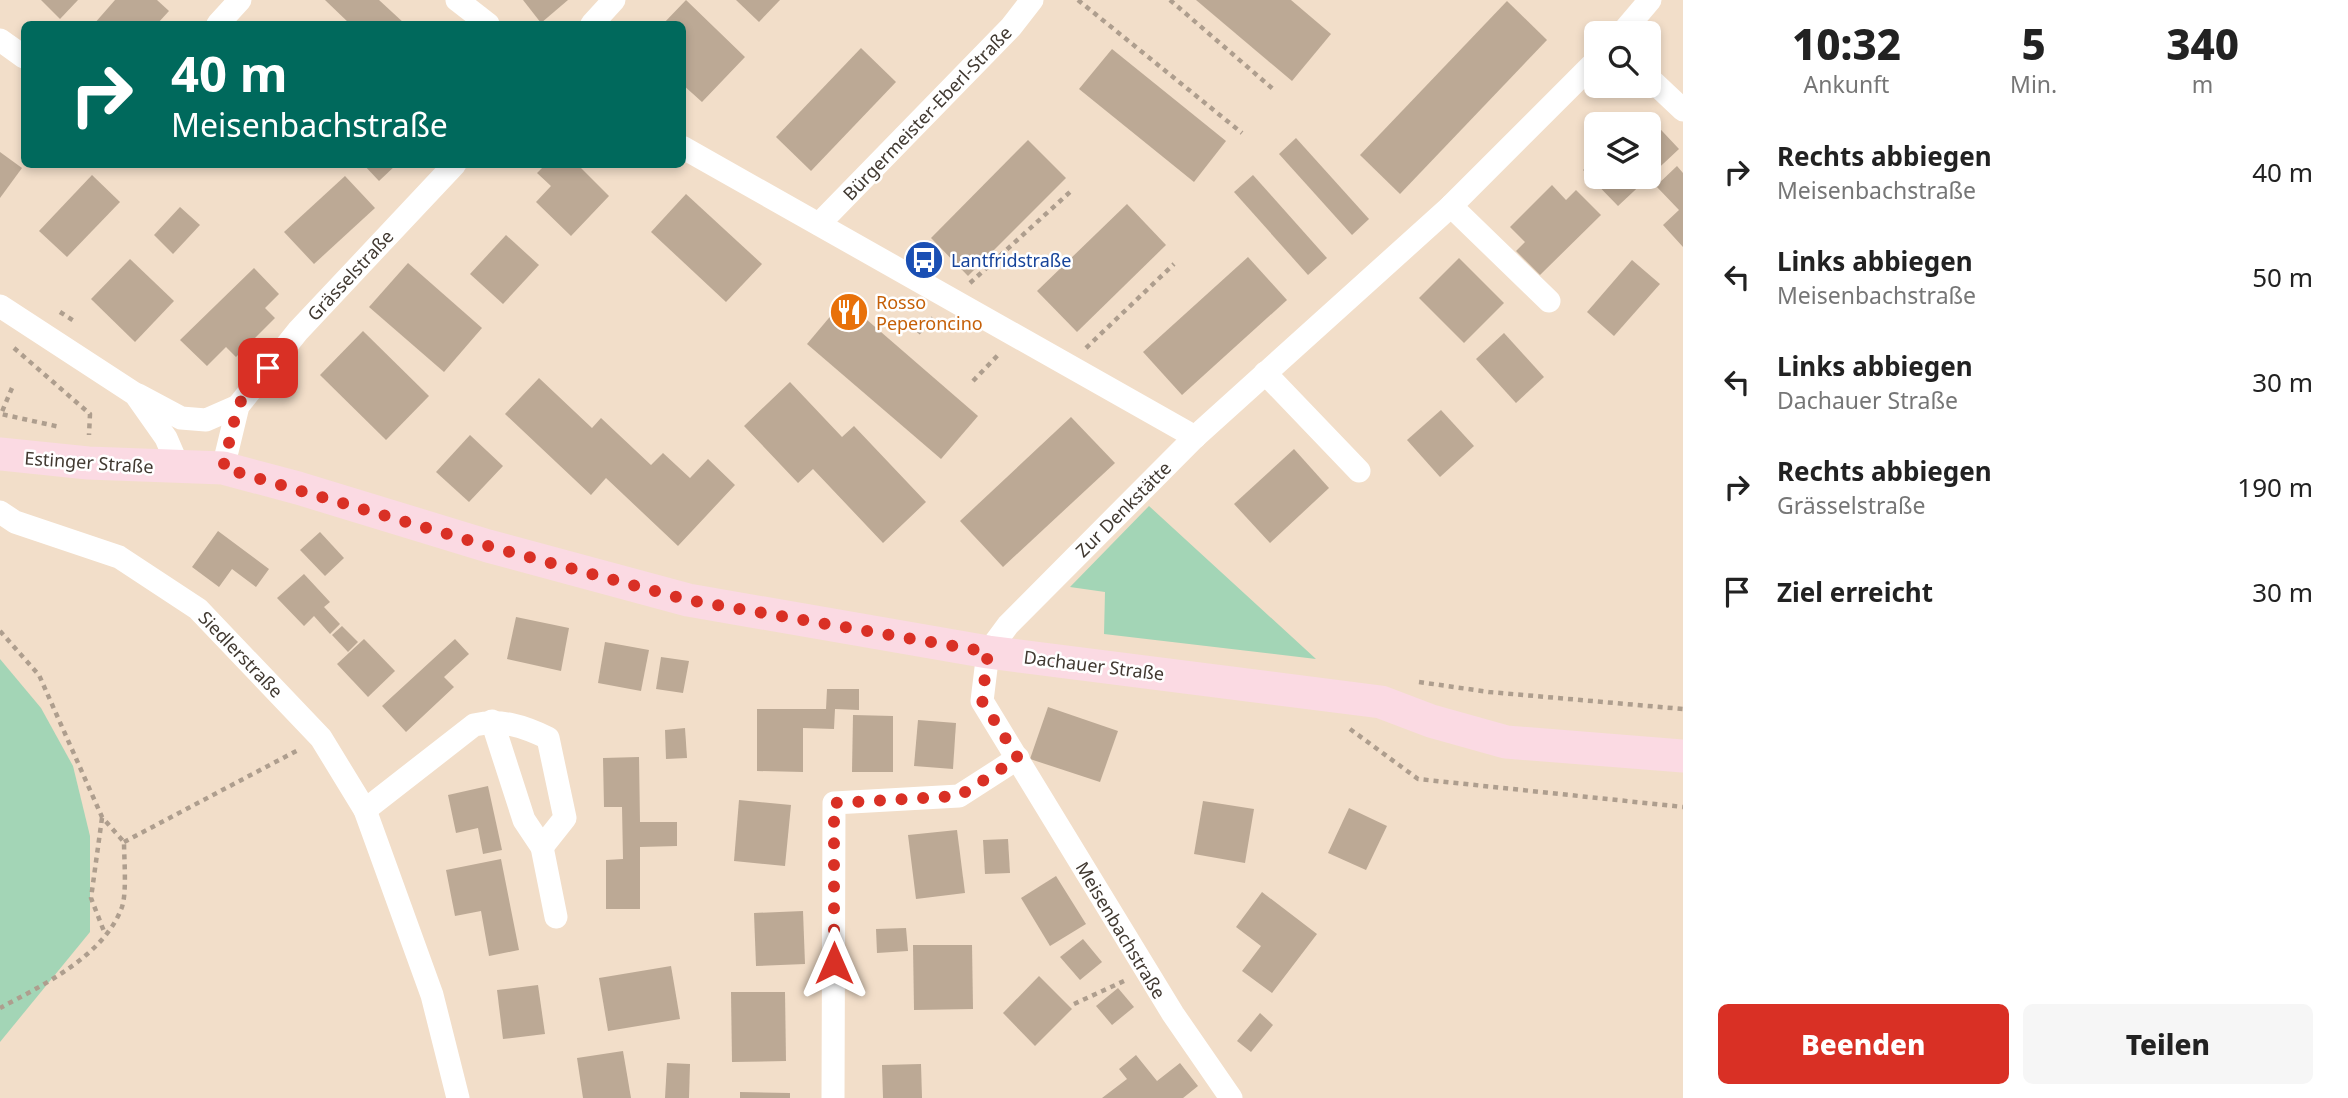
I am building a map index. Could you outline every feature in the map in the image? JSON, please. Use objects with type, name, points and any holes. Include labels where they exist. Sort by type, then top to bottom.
[{"type":"street","points":[[221,21],[240,0]]},
{"type":"street","points":[[457,0],[484,21]]},
{"type":"street","points":[[595,21],[614,0]]},
{"type":"street","name":"Bürgermeister-Eberl-Straße","points":[[819,224],[1011,27],[1032,0]]},
{"type":"street","points":[[1632,21],[1650,0]]},
{"type":"street","points":[[0,40],[21,55]]},
{"type":"street","name":"Zur Denkstätte","points":[[988,652],[1008,625],[1195,437],[1451,206],[1584,73]]},
{"type":"street","points":[[1661,89],[1683,110]]},
{"type":"street","points":[[686,149],[1195,437]]},
{"type":"street","name":"Grässelstraße","points":[[223,468],[238,405],[298,331],[451,168]]},
{"type":"street","points":[[1451,206],[1549,301]]},
{"type":"street","points":[[0,306],[135,394],[181,418],[206,420],[238,405]]},
{"type":"street","points":[[1265,373],[1359,471]]},
{"type":"street","points":[[135,394],[166,438],[179,468]]},
{"type":"street","name":"Estinger Straße","points":[[0,454],[88,449],[179,468]]},
{"type":"street","name":"Dachauer Straße","points":[[179,468],[223,468],[488,546],[688,600],[988,652],[1381,702],[1431,721],[1506,741],[1683,756]]},
{"type":"street","name":"Siedlerstraße","points":[[0,512],[15,522],[120,557],[198,609],[321,738],[365,810],[432,995],[458,1098]]},
{"type":"street","name":"Meisenbachstraße","points":[[988,652],[982,701],[1145,971],[1231,1098]]},
{"type":"street","points":[[492,721],[524,820],[542,847],[556,917]]},
{"type":"street","points":[[365,810],[474,725],[492,721],[524,726],[548,738],[565,818],[542,847]]},
{"type":"street","points":[[833,1098],[834,803],[959,796],[1018,758]]},
{"type":"path","points":[[1078,0],[1242,133]]},
{"type":"path","points":[[1170,0],[1273,89]]},
{"type":"path","points":[[951,300],[1070,192]]},
{"type":"path","points":[[1068,366],[1174,264]]},
{"type":"path","points":[[973,381],[1016,337]]},
{"type":"path","points":[[13,346],[90,414],[88,449]]},
{"type":"path","points":[[12,388],[1,414],[65,428]]},
{"type":"path","points":[[77,431],[88,449]]},
{"type":"path","points":[[0,631],[39,675],[102,817],[124,842],[122,906],[105,933],[76,965],[0,1007]]},
{"type":"path","points":[[1346,725],[1418,779],[1683,807]]},
{"type":"path","points":[[124,842],[321,738]]},
{"type":"path","points":[[102,817],[91,898],[105,933]]},
{"type":"path","points":[[1074,1004],[1145,971]]},
{"type":"green space","points":[[1149,506],[1316,659],[1104,634],[1105,592],[1070,587]]},
{"type":"green space","points":[[0,659],[41,708],[73,766],[90,836],[90,932],[0,1042]]},
{"type":"building","points":[[41,0],[78,0],[60,19]]},
{"type":"building","points":[[115,0],[157,0],[169,11],[160,21],[97,21]]},
{"type":"building","points":[[325,0],[379,0],[402,21],[347,21]]},
{"type":"building","points":[[523,0],[568,0],[543,21],[539,21]]},
{"type":"building","points":[[686,0],[745,57],[702,102],[686,88],[686,21],[666,21]]},
{"type":"building","points":[[736,0],[780,0],[759,22]]},
{"type":"building","points":[[1196,0],[1291,0],[1331,34],[1292,81]]},
{"type":"building","points":[[1507,1],[1547,40],[1400,194],[1360,155]]},
{"type":"building","points":[[861,48],[896,82],[811,171],[776,137]]},
{"type":"building","points":[[1112,49],[1226,141],[1194,182],[1079,89]]},
{"type":"building","points":[[1661,130],[1679,149],[1661,166]]},
{"type":"building","points":[[1296,138],[1369,219],[1352,235],[1279,154]]},
{"type":"building","points":[[1028,140],[1066,178],[968,276],[931,238]]},
{"type":"building","points":[[0,152],[22,168],[0,198]]},
{"type":"building","points":[[1677,166],[1683,173],[1683,247],[1663,225],[1679,210],[1659,189],[1661,181]]},
{"type":"building","points":[[367,168],[393,168],[379,181]]},
{"type":"building","points":[[542,168],[581,168],[609,196],[571,236],[536,202],[551,186],[537,173]]},
{"type":"building","points":[[92,175],[120,202],[67,257],[39,231]]},
{"type":"building","points":[[1253,175],[1327,258],[1308,275],[1234,192]]},
{"type":"building","points":[[345,176],[375,208],[314,264],[284,232]]},
{"type":"building","points":[[1552,185],[1566,200],[1576,190],[1601,215],[1540,275],[1516,251],[1525,242],[1510,227]]},
{"type":"building","points":[[1601,189],[1636,189],[1618,206]]},
{"type":"building","points":[[686,194],[762,264],[726,302],[651,232]]},
{"type":"building","points":[[1127,204],[1166,245],[1077,332],[1037,291]]},
{"type":"building","points":[[180,207],[200,225],[173,254],[154,235]]},
{"type":"building","points":[[506,235],[539,265],[503,304],[470,274]]},
{"type":"building","points":[[1248,257],[1287,300],[1182,395],[1143,352]]},
{"type":"building","points":[[1459,258],[1504,303],[1464,343],[1419,298]]},
{"type":"building","points":[[130,259],[174,301],[135,342],[91,299]]},
{"type":"building","points":[[1632,260],[1660,284],[1614,336],[1587,312]]},
{"type":"building","points":[[408,263],[482,328],[444,372],[369,307]]},
{"type":"building","points":[[254,268],[279,294],[265,308],[275,318],[236,357],[226,347],[207,366],[180,340]]},
{"type":"building","points":[[844,300],[978,416],[941,459],[807,344]]},
{"type":"building","points":[[363,331],[429,396],[386,440],[320,375]]},
{"type":"building","points":[[1504,333],[1544,377],[1516,403],[1476,359]]},
{"type":"building","points":[[539,378],[592,428],[601,418],[651,465],[663,453],[690,478],[708,459],[735,485],[678,546],[606,478],[591,495],[505,414]]},
{"type":"building","points":[[790,382],[842,437],[854,426],[926,502],[883,543],[813,469],[798,483],[744,426]]},
{"type":"building","points":[[1441,410],[1474,446],[1440,477],[1407,440]]},
{"type":"building","points":[[1071,417],[1115,463],[1003,567],[960,521]]},
{"type":"building","points":[[470,435],[503,466],[469,502],[436,472]]},
{"type":"building","points":[[1294,449],[1329,488],[1270,543],[1234,504]]},
{"type":"building","points":[[218,531],[269,569],[256,587],[232,569],[219,587],[192,567]]},
{"type":"building","points":[[320,532],[344,558],[325,576],[300,550]]},
{"type":"building","points":[[304,574],[330,602],[324,607],[340,624],[330,634],[314,616],[304,626],[277,598]]},
{"type":"building","points":[[516,617],[569,628],[561,671],[507,659]]},
{"type":"building","points":[[342,626],[358,642],[348,652],[332,635]]},
{"type":"building","points":[[364,639],[395,671],[368,697],[337,664]]},
{"type":"building","points":[[455,639],[469,654],[444,677],[454,687],[406,732],[382,706]]},
{"type":"building","points":[[605,642],[649,650],[641,691],[598,683]]},
{"type":"building","points":[[661,657],[689,661],[683,693],[656,689]]},
{"type":"building","points":[[827,689],[859,689],[859,710],[835,709],[834,729],[803,728],[803,772],[757,771],[757,709],[826,709]]},
{"type":"building","points":[[1048,707],[1118,731],[1100,782],[1030,759]]},
{"type":"building","points":[[853,715],[893,716],[893,772],[852,772]]},
{"type":"building","points":[[918,720],[956,723],[953,769],[914,766]]},
{"type":"building","points":[[685,728],[687,758],[666,759],[665,730]]},
{"type":"building","points":[[639,757],[640,822],[677,822],[677,846],[640,847],[640,909],[606,909],[606,860],[623,859],[622,807],[604,807],[603,758]]},
{"type":"building","points":[[488,786],[502,850],[483,854],[478,828],[456,833],[448,795]]},
{"type":"building","points":[[739,800],[791,805],[785,866],[734,861]]},
{"type":"building","points":[[1203,801],[1254,809],[1245,863],[1194,854]]},
{"type":"building","points":[[1349,808],[1387,826],[1366,870],[1328,853]]},
{"type":"building","points":[[957,830],[965,893],[916,899],[908,835]]},
{"type":"building","points":[[1008,839],[1010,873],[985,874],[983,840]]},
{"type":"building","points":[[501,859],[519,950],[489,956],[481,911],[455,916],[446,870]]},
{"type":"building","points":[[1056,876],[1086,924],[1050,946],[1021,898]]},
{"type":"building","points":[[1262,892],[1317,934],[1272,993],[1242,971],[1261,946],[1236,927]]},
{"type":"building","points":[[803,911],[805,964],[756,966],[754,913]]},
{"type":"building","points":[[906,928],[908,951],[877,953],[876,929]]},
{"type":"building","points":[[1083,939],[1102,962],[1080,980],[1060,957]]},
{"type":"building","points":[[913,945],[972,945],[973,1009],[914,1010]]},
{"type":"building","points":[[671,966],[680,1019],[608,1031],[599,978]]},
{"type":"building","points":[[1039,976],[1072,1009],[1035,1046],[1003,1013]]},
{"type":"building","points":[[538,985],[545,1034],[503,1039],[497,990]]},
{"type":"building","points":[[1118,988],[1134,1007],[1112,1025],[1096,1006]]},
{"type":"building","points":[[731,992],[785,992],[786,1061],[732,1062]]},
{"type":"building","points":[[1260,1013],[1273,1025],[1251,1052],[1237,1041]]},
{"type":"building","points":[[623,1051],[631,1098],[583,1098],[577,1058]]},
{"type":"building","points":[[1136,1055],[1157,1081],[1180,1063],[1198,1086],[1183,1098],[1102,1098],[1127,1079],[1119,1069]]},
{"type":"building","points":[[667,1063],[690,1064],[689,1098],[665,1098]]},
{"type":"building","points":[[921,1064],[922,1098],[883,1098],[882,1065]]},
{"type":"building","points":[[740,1092],[790,1093],[790,1098],[740,1098]]},
{"type":"place","name":"Lantfridstraße","points":[[924,260]]},
{"type":"place","name":"Rosso Peperoncino","points":[[849,312]]},
{"type":"route","points":[[268,368],[238,405],[223,468],[488,546],[688,600],[988,652],[982,701],[1018,758],[959,796],[834,803],[834,963]]}]
